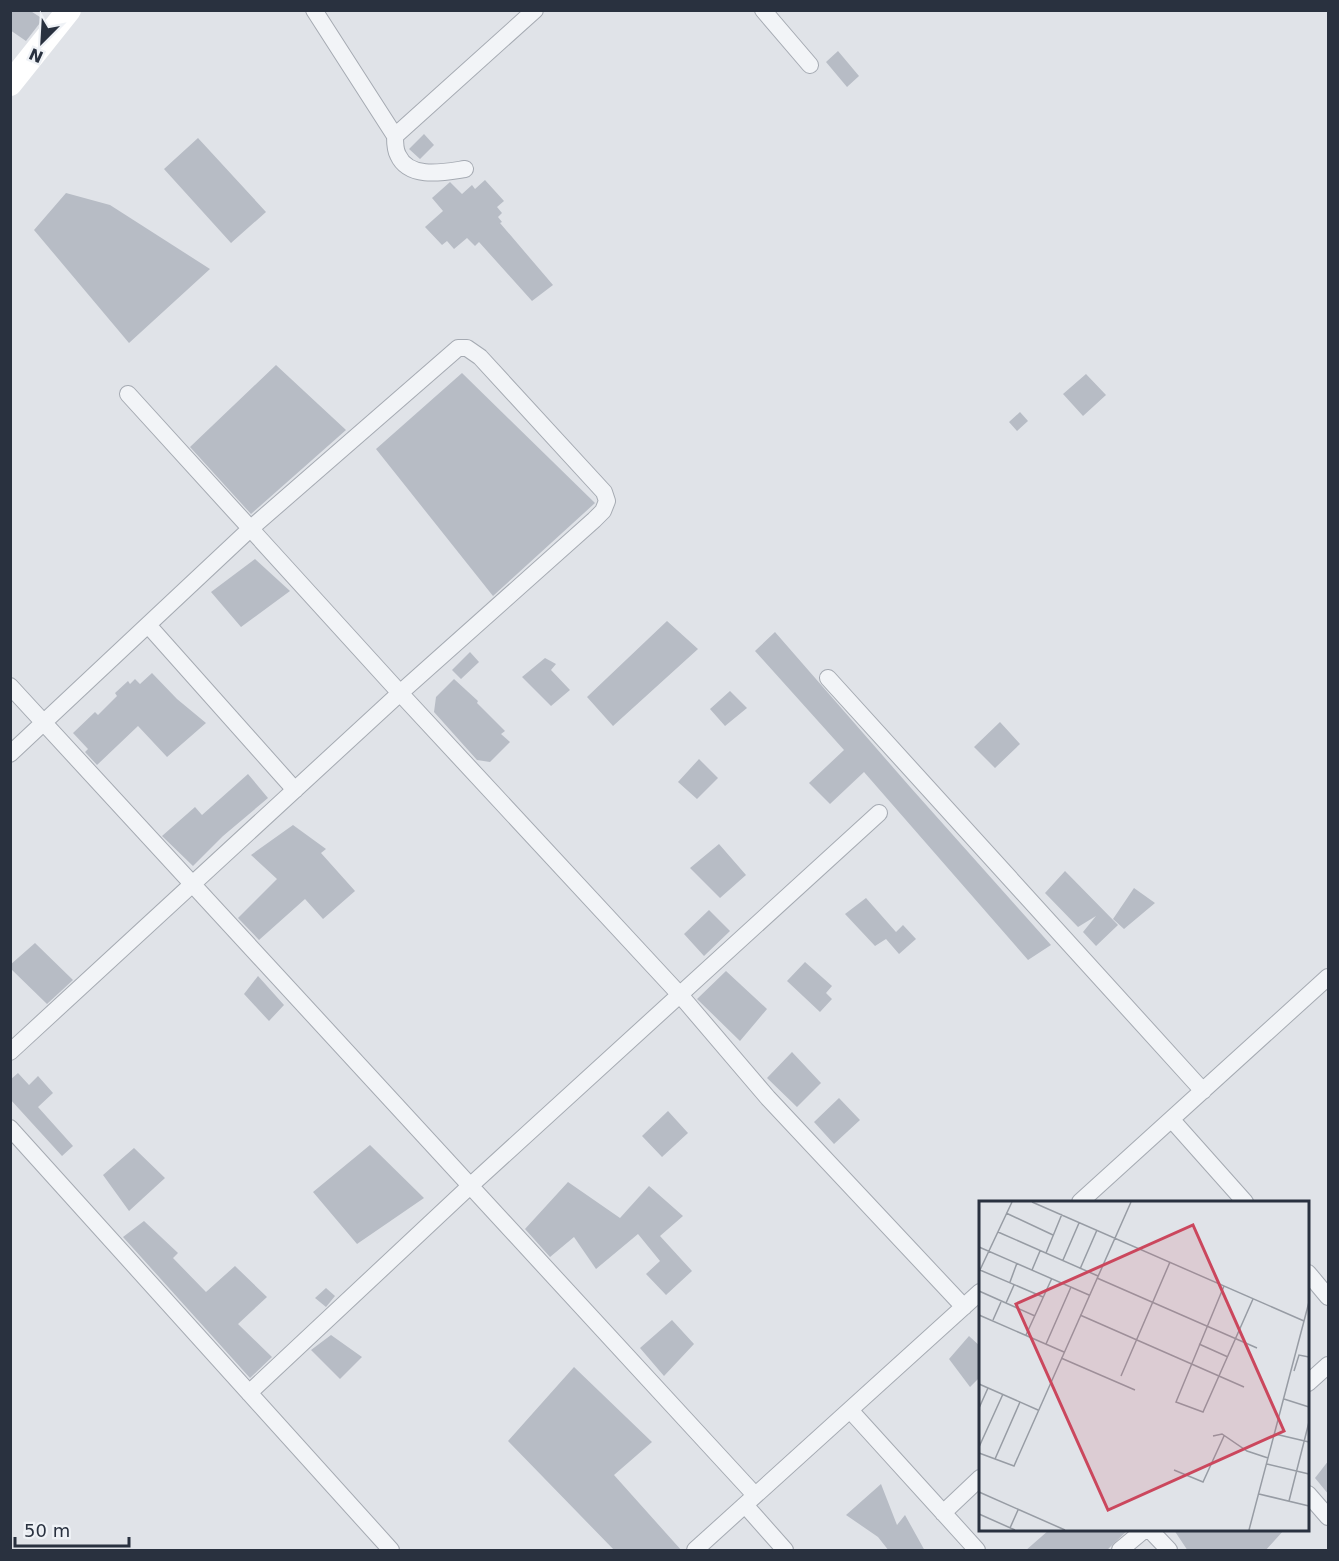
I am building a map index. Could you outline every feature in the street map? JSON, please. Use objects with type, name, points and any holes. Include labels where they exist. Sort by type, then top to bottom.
[{"type":"street","points":[[10,84],[69,10]]},
{"type":"street","points":[[314,10],[394,136],[398,155],[412,168],[422,172],[433,174],[465,169]]},
{"type":"street","points":[[394,136],[535,10]]},
{"type":"street","points":[[762,10],[810,65]]},
{"type":"street","points":[[10,754],[250,529],[458,348],[467,348],[480,357],[604,492],[607,501],[603,511],[594,520],[400,693],[10,1052]]},
{"type":"street","points":[[128,394],[400,693],[681,996],[768,1098],[964,1307]]},
{"type":"street","points":[[148,625],[295,790]]},
{"type":"street","points":[[828,678],[1203,1091]]},
{"type":"street","points":[[10,686],[470,1186],[750,1500],[786,1551]]},
{"type":"street","points":[[249,1393],[470,1186],[879,813]]},
{"type":"street","points":[[1082,1201],[1329,977]]},
{"type":"street","points":[[1172,1120],[1243,1201]]},
{"type":"street","points":[[10,1128],[391,1551]]},
{"type":"street","points":[[1309,1274],[1329,1297]]},
{"type":"street","points":[[695,1551],[979,1294]]},
{"type":"street","points":[[1309,1382],[1329,1365]]},
{"type":"street","points":[[850,1410],[977,1551]]},
{"type":"street","points":[[942,1513],[979,1480]]},
{"type":"street","points":[[1309,1495],[1329,1517]]},
{"type":"street","points":[[1120,1551],[1143,1531]]},
{"type":"street","points":[[1151,1531],[1169,1551]]},
{"type":"building","points":[[10,10],[29,10],[43,19],[26,41],[10,30]]},
{"type":"building","points":[[838,51],[859,76],[847,87],[826,62]]},
{"type":"building","points":[[424,134],[434,145],[420,159],[409,149]]},
{"type":"building","points":[[198,138],[266,212],[231,243],[164,169]]},
{"type":"building","points":[[485,180],[504,201],[497,207],[502,213],[498,217],[502,222],[500,223],[553,285],[532,301],[479,242],[475,246],[467,238],[454,249],[447,241],[442,245],[425,227],[443,211],[432,198],[450,182],[462,194],[472,185],[475,189]]},
{"type":"building","points":[[66,193],[110,205],[210,269],[129,343],[34,230]]},
{"type":"building","points":[[276,365],[346,430],[251,514],[190,447]]},
{"type":"building","points":[[462,373],[595,503],[493,596],[376,449]]},
{"type":"building","points":[[1086,374],[1106,395],[1083,416],[1063,394]]},
{"type":"building","points":[[1020,412],[1028,421],[1017,431],[1009,422]]},
{"type":"building","points":[[255,559],[290,591],[241,627],[211,592]]},
{"type":"building","points":[[667,621],[698,649],[613,726],[587,697]]},
{"type":"building","points":[[775,632],[1051,945],[1028,960],[864,772],[830,804],[809,783],[844,750],[755,651]]},
{"type":"building","points":[[470,652],[479,662],[461,679],[452,670]]},
{"type":"building","points":[[545,658],[556,664],[551,670],[570,690],[551,706],[522,677]]},
{"type":"building","points":[[152,673],[177,699],[206,723],[167,757],[138,726],[97,765],[85,752],[88,749],[73,733],[95,712],[98,715],[117,696],[115,693],[128,681],[130,684],[135,679],[140,684]]},
{"type":"building","points":[[454,679],[505,731],[501,734],[510,742],[490,762],[477,760],[434,712],[436,697]]},
{"type":"building","points":[[730,691],[747,708],[725,726],[710,709]]},
{"type":"building","points":[[1000,722],[1020,744],[995,768],[974,747]]},
{"type":"building","points":[[699,759],[718,778],[697,799],[678,782]]},
{"type":"building","points":[[248,774],[268,798],[223,836],[193,866],[162,836],[195,807],[202,815]]},
{"type":"building","points":[[293,825],[326,849],[321,853],[355,891],[323,919],[305,899],[259,940],[238,918],[277,879],[251,855]]},
{"type":"building","points":[[719,844],[746,875],[720,898],[690,868]]},
{"type":"building","points":[[1065,871],[1118,925],[1096,946],[1083,932],[1096,916],[1078,927],[1045,893]]},
{"type":"building","points":[[1134,888],[1155,903],[1124,929],[1113,919]]},
{"type":"building","points":[[866,898],[896,932],[903,925],[916,939],[899,954],[886,939],[875,946],[845,914]]},
{"type":"building","points":[[709,910],[730,931],[704,956],[684,934]]},
{"type":"building","points":[[35,943],[73,980],[47,1004],[10,968],[10,965]]},
{"type":"building","points":[[805,962],[832,986],[826,993],[832,999],[820,1012],[787,981]]},
{"type":"building","points":[[726,971],[767,1009],[740,1041],[697,999]]},
{"type":"building","points":[[258,976],[284,1005],[269,1021],[244,994]]},
{"type":"building","points":[[792,1052],[821,1083],[797,1107],[767,1078]]},
{"type":"building","points":[[18,1073],[29,1085],[38,1076],[53,1093],[38,1107],[73,1146],[62,1156],[10,1099],[10,1080]]},
{"type":"building","points":[[839,1098],[860,1120],[834,1144],[814,1122]]},
{"type":"building","points":[[668,1111],[688,1133],[662,1157],[642,1136]]},
{"type":"building","points":[[370,1145],[424,1198],[357,1244],[313,1192]]},
{"type":"building","points":[[134,1148],[165,1178],[129,1211],[103,1175]]},
{"type":"building","points":[[568,1182],[620,1218],[649,1186],[683,1216],[660,1236],[692,1271],[666,1295],[646,1274],[660,1261],[638,1234],[596,1269],[574,1237],[550,1257],[525,1229]]},
{"type":"building","points":[[144,1221],[178,1253],[173,1258],[206,1292],[235,1266],[267,1297],[238,1324],[272,1357],[250,1378],[123,1237]]},
{"type":"building","points":[[326,1288],[335,1296],[326,1307],[315,1298]]},
{"type":"building","points":[[672,1320],[694,1344],[664,1376],[640,1348]]},
{"type":"building","points":[[331,1335],[362,1357],[340,1379],[311,1350]]},
{"type":"building","points":[[969,1336],[979,1345],[979,1378],[970,1387],[949,1359]]},
{"type":"building","points":[[574,1367],[652,1442],[614,1475],[682,1551],[615,1551],[508,1441]]},
{"type":"building","points":[[1329,1460],[1329,1495],[1315,1478]]},
{"type":"building","points":[[881,1484],[897,1525],[905,1515],[925,1551],[889,1551],[878,1537],[846,1515]]},
{"type":"building","points":[[1048,1531],[1127,1531],[1106,1551],[1025,1551]]},
{"type":"building","points":[[1175,1531],[1283,1531],[1265,1551],[1188,1551]]}]
